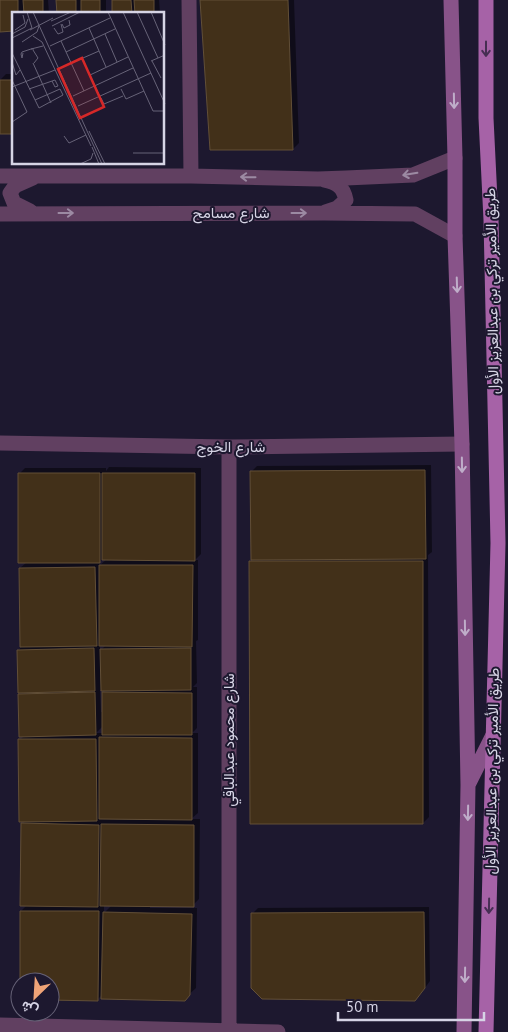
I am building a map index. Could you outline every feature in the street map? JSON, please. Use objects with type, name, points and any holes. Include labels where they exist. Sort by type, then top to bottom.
[{"type":"main road","points":[[452,0],[468,785],[464,1032]]},
{"type":"main road","name":"طريق الأمير تركي بن عبدالعزيز الأول","points":[[486,0],[486,118],[491,220],[498,543],[486,1032]]},
{"type":"main road","points":[[468,785],[493,734]]},
{"type":"street","points":[[189,0],[191,176]]},
{"type":"street","points":[[0,176],[191,176],[318,179],[413,175],[455,158]]},
{"type":"street","points":[[39,176],[15,186],[10,193],[14,203],[39,214]]},
{"type":"street","points":[[318,179],[335,182],[344,191],[346,200],[337,208],[324,213]]},
{"type":"street","name":"شارع مسامح","points":[[0,214],[416,214],[456,236]]},
{"type":"street","name":"شارع الخوج","points":[[0,443],[229,447],[462,444]]},
{"type":"street","name":"شارع محمود عبدالباقي","points":[[229,447],[229,1032]]},
{"type":"street","points":[[0,1025],[278,1032]]},
{"type":"building","points":[[0,0],[18,0],[18,12],[12,12],[12,31],[0,32]]},
{"type":"building","points":[[23,0],[43,0],[43,12],[24,12]]},
{"type":"building","points":[[56,0],[76,0],[76,12],[57,12]]},
{"type":"building","points":[[81,0],[100,0],[100,12],[81,12]]},
{"type":"building","points":[[112,0],[131,0],[132,12],[112,12]]},
{"type":"building","points":[[134,0],[154,0],[154,12],[135,12]]},
{"type":"building","points":[[200,0],[288,0],[293,150],[210,150]]},
{"type":"building","points":[[0,80],[12,80],[12,134],[0,134]]},
{"type":"building","points":[[425,470],[426,559],[251,560],[250,471]]},
{"type":"building","points":[[18,473],[100,473],[100,563],[18,563]]},
{"type":"building","points":[[102,473],[195,473],[195,561],[102,560]]},
{"type":"building","points":[[249,561],[423,561],[423,824],[250,824]]},
{"type":"building","points":[[99,565],[193,565],[192,647],[99,646]]},
{"type":"building","points":[[95,567],[97,646],[20,647],[19,568]]},
{"type":"building","points":[[94,648],[95,691],[18,693],[17,650]]},
{"type":"building","points":[[191,648],[191,690],[101,691],[100,649]]},
{"type":"building","points":[[95,692],[96,735],[19,737],[18,694]]},
{"type":"building","points":[[102,692],[192,693],[192,735],[102,735]]},
{"type":"building","points":[[99,737],[192,738],[192,820],[99,819]]},
{"type":"building","points":[[18,739],[96,739],[97,821],[19,822]]},
{"type":"building","points":[[21,823],[99,825],[98,907],[20,906]]},
{"type":"building","points":[[101,824],[194,825],[194,907],[100,906]]},
{"type":"building","points":[[20,911],[99,911],[98,1001],[60,1000],[60,972],[20,972]]},
{"type":"building","points":[[103,912],[192,914],[190,995],[185,1001],[101,999]]},
{"type":"building","points":[[424,912],[425,988],[415,1001],[262,999],[251,988],[251,913]]}]
